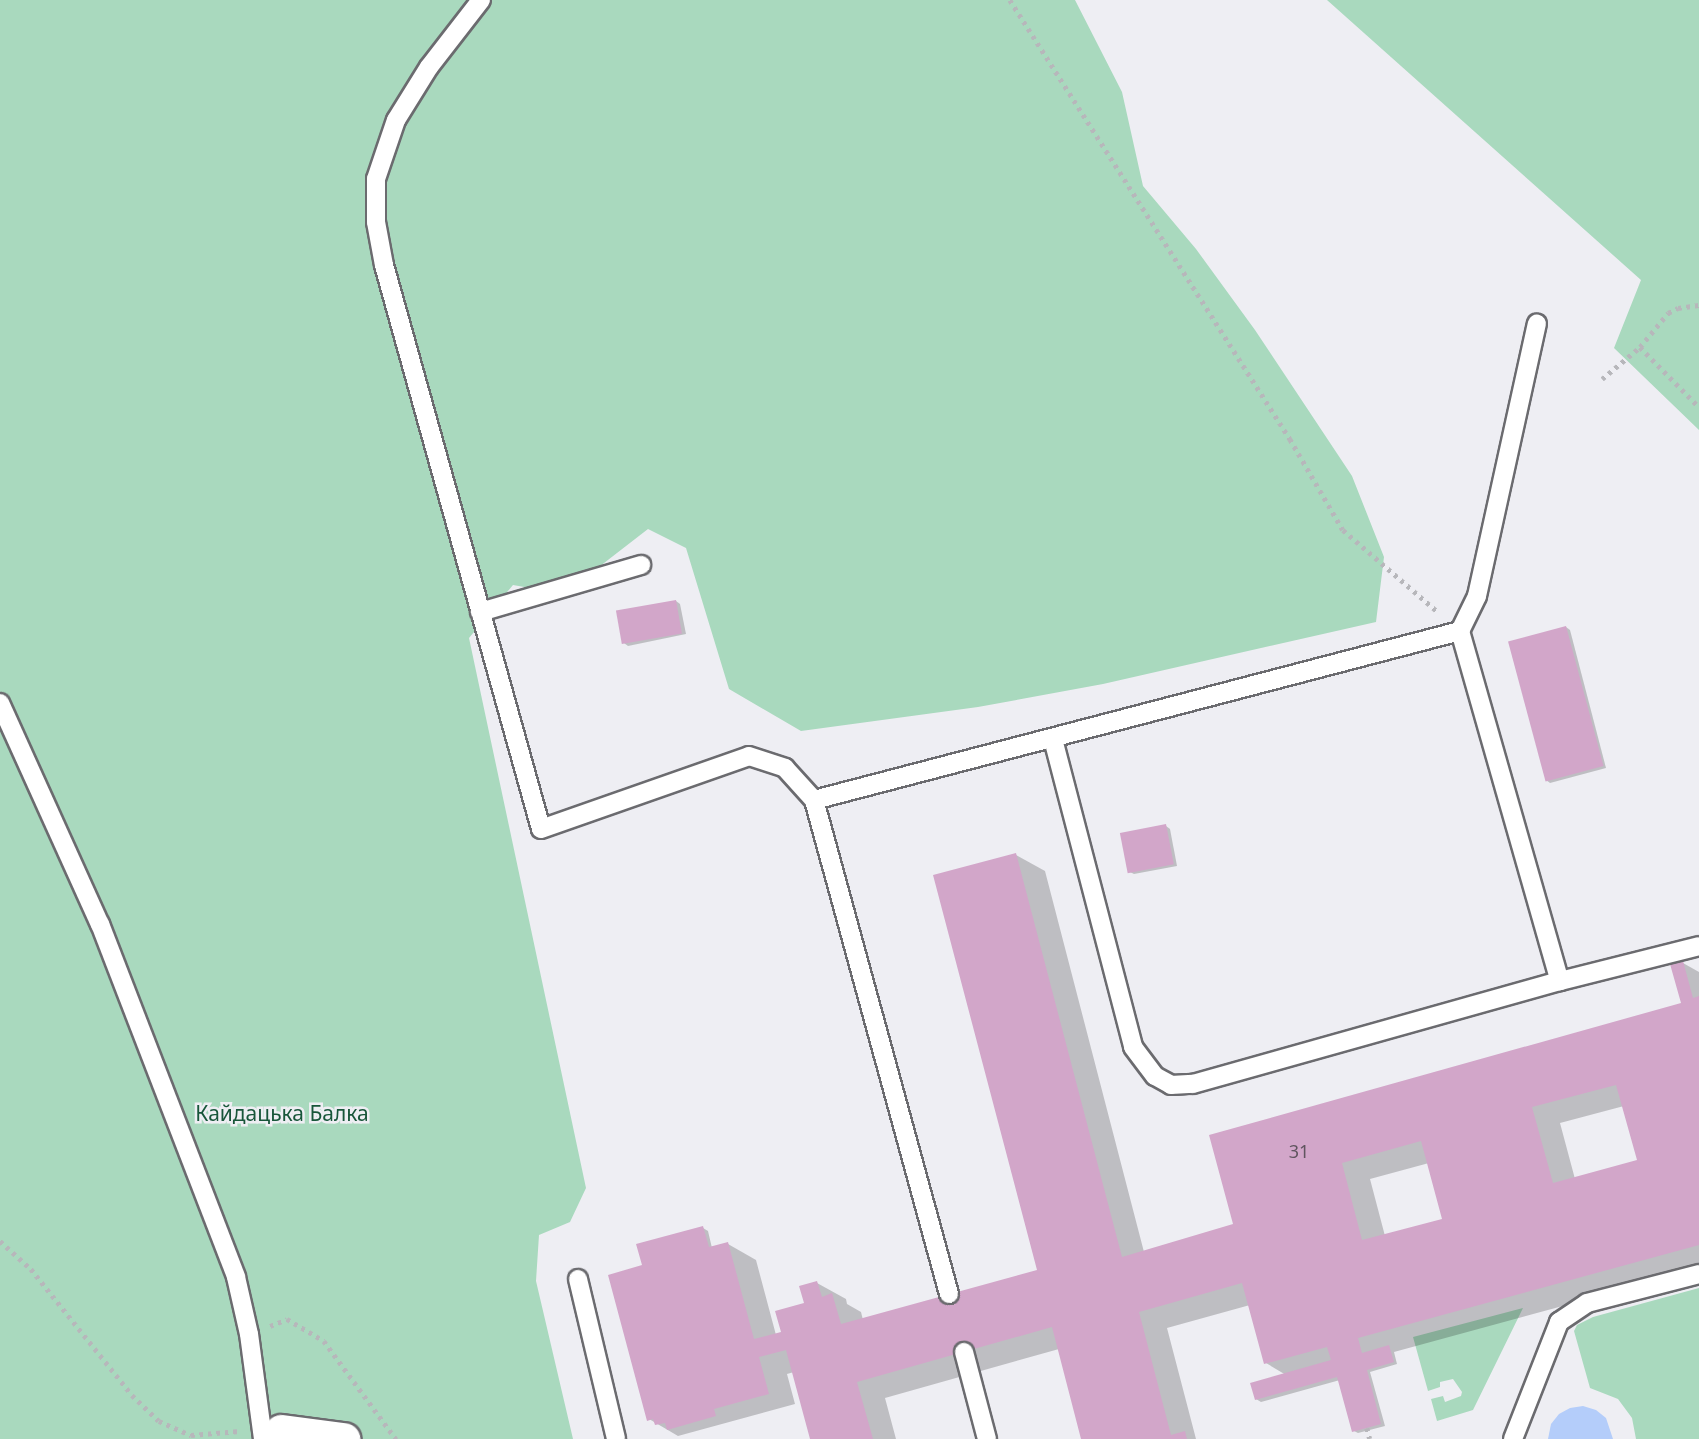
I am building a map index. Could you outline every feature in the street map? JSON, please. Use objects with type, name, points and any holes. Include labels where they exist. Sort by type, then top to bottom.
[{"type":"street","points":[[269,1433],[343,1439]]},
{"type":"lane","points":[[481,0],[429,67],[396,120],[376,179],[376,222],[384,265],[541,829],[749,756],[785,768],[814,800],[949,1294]]},
{"type":"lane","points":[[1537,324],[1477,596],[1460,631],[1560,981]]},
{"type":"lane","points":[[480,612],[641,565]]},
{"type":"lane","points":[[814,800],[1460,631]]},
{"type":"lane","points":[[0,703],[100,924],[236,1277],[269,1433]]},
{"type":"lane","points":[[1053,739],[1133,1046],[1154,1076],[1171,1085],[1193,1084],[1560,981],[1699,946]]},
{"type":"lane","points":[[1513,1439],[1559,1322],[1587,1303],[1699,1274]]},
{"type":"lane","points":[[578,1279],[616,1439]]},
{"type":"lane","points":[[964,1352],[987,1439]]},
{"type":"path","points":[[1010,0],[1290,439],[1343,530],[1460,631]]},
{"type":"path","points":[[1602,379],[1640,347],[1668,313],[1678,308],[1699,305]]},
{"type":"path","points":[[1640,347],[1699,407]]},
{"type":"path","points":[[0,1241],[31,1269],[132,1395],[159,1421],[191,1435],[269,1433]]},
{"type":"path","points":[[249,1334],[288,1319],[324,1341],[396,1439]]},
{"type":"path","points":[[1367,1428],[1370,1439]]},
{"type":"green space","name":"Кайдацька Балка","points":[[0,0],[1075,0],[1122,92],[1143,186],[1196,249],[1255,330],[1352,476],[1384,557],[1376,622],[1103,684],[978,707],[801,731],[729,689],[686,548],[648,529],[564,594],[513,585],[469,638],[586,1188],[570,1222],[539,1235],[536,1281],[573,1439],[0,1439]]},
{"type":"green space","points":[[1327,0],[1699,0],[1699,430],[1614,348],[1641,280]]},
{"type":"green space","points":[[1699,1288],[1699,1439],[1636,1439],[1632,1418],[1618,1399],[1590,1388],[1574,1331],[1577,1325],[1593,1317]]},
{"type":"green space","points":[[1523,1308],[1473,1410],[1437,1421],[1431,1399],[1443,1396],[1445,1402],[1461,1396],[1462,1392],[1453,1379],[1440,1382],[1440,1387],[1428,1391],[1413,1337]]},
{"type":"water","points":[[1583,1406],[1596,1410],[1606,1418],[1613,1439],[1548,1439],[1551,1424],[1559,1414],[1570,1408]]},
{"type":"building","points":[[676,600],[682,633],[622,644],[616,611]]},
{"type":"building","points":[[1566,626],[1604,766],[1546,782],[1508,642]]},
{"type":"building","points":[[1166,824],[1174,864],[1128,873],[1120,833]]},
{"type":"building","points":[[1016,853],[1122,1257],[1233,1224],[1209,1135],[1681,1003],[1670,964],[1683,961],[1693,998],[1699,996],[1699,1245],[1358,1338],[1362,1353],[1389,1345],[1394,1362],[1367,1370],[1381,1424],[1352,1432],[1337,1377],[1255,1400],[1250,1383],[1331,1360],[1327,1347],[1264,1364],[1242,1283],[1139,1312],[1171,1435],[1185,1431],[1187,1439],[1081,1439],[1052,1327],[857,1382],[873,1439],[810,1439],[786,1350],[759,1357],[769,1394],[714,1409],[716,1416],[667,1430],[665,1423],[655,1425],[653,1419],[647,1421],[608,1275],[642,1265],[636,1244],[703,1226],[709,1247],[728,1242],[754,1339],[781,1332],[775,1311],[804,1303],[799,1286],[817,1281],[822,1297],[832,1293],[841,1324],[1037,1270],[933,875]],"holes":[[[1616,1085],[1637,1160],[1553,1183],[1532,1107]],[[1421,1141],[1442,1219],[1362,1240],[1342,1163]]]}]
